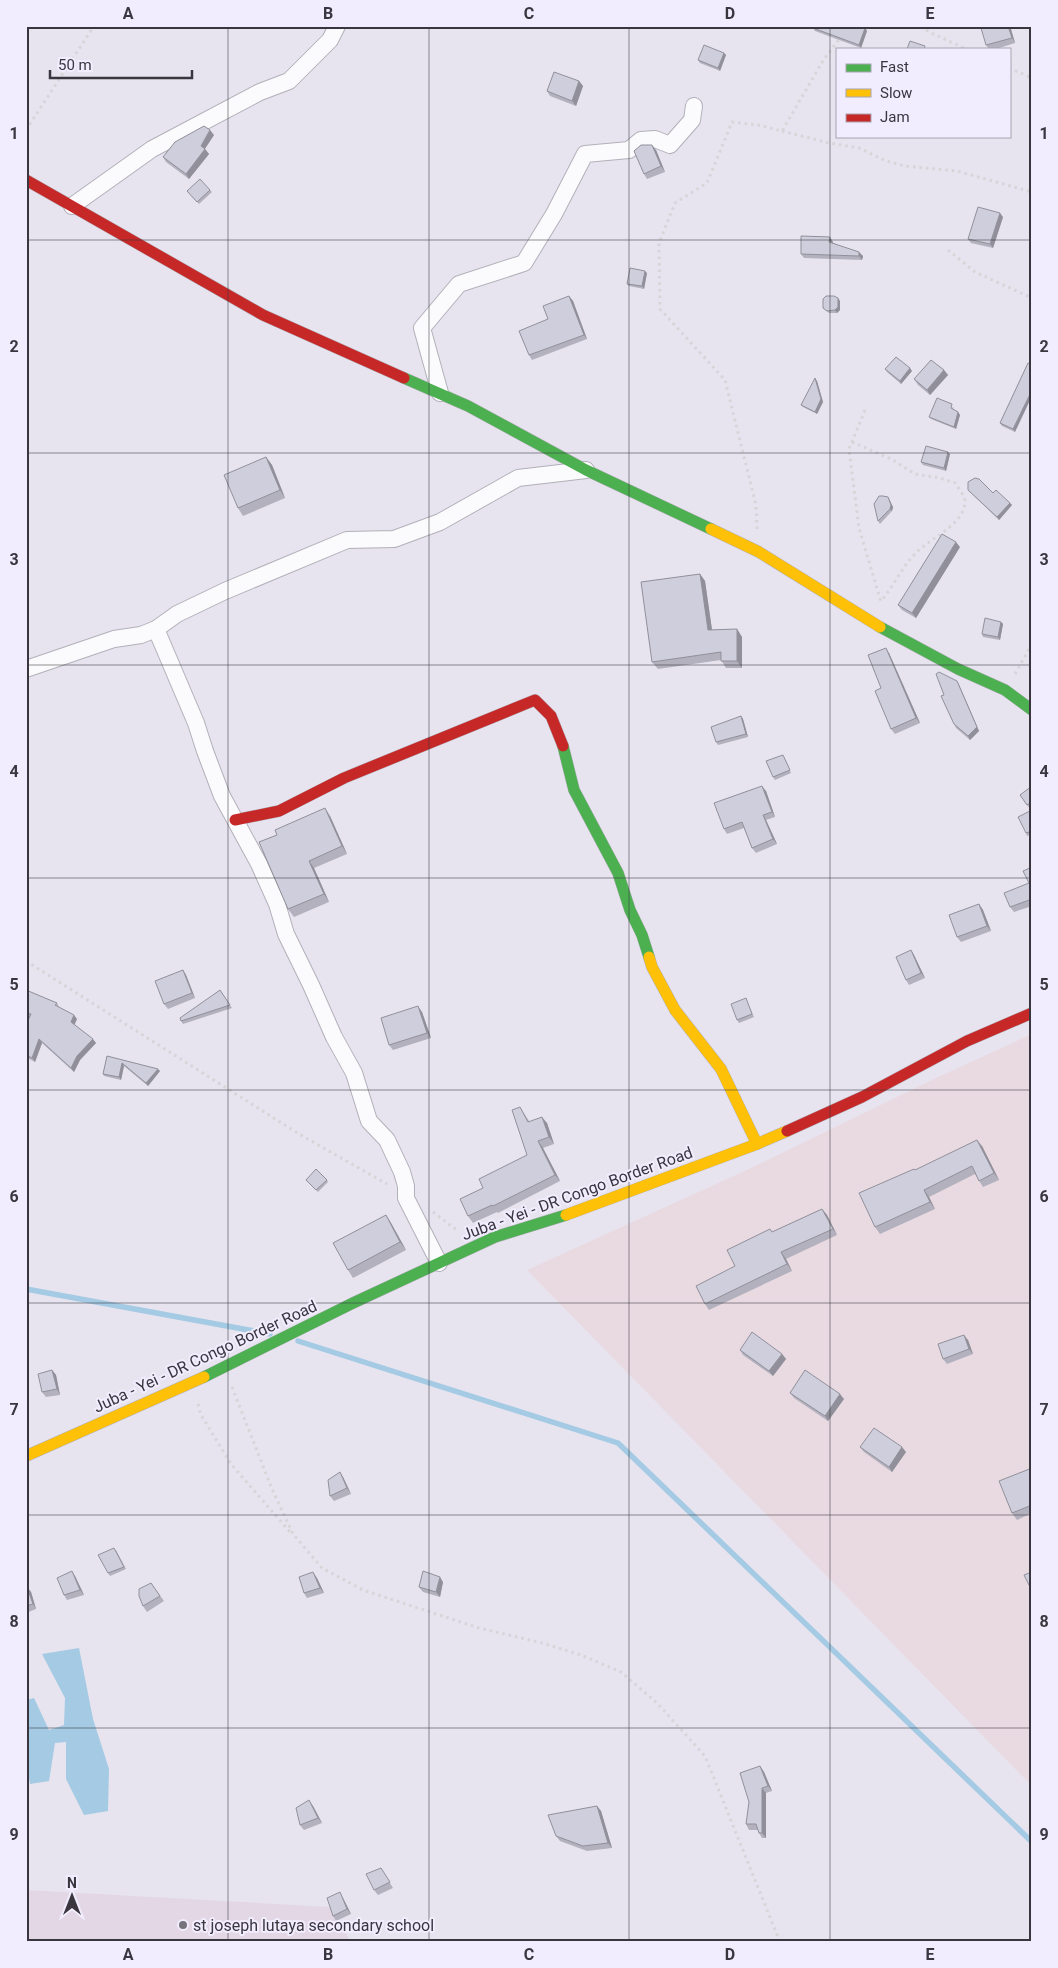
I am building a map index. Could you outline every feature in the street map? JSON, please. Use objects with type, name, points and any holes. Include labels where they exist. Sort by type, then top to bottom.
[{"type":"street","points":[[72,206],[152,149],[260,92],[289,81],[330,40],[337,26]]},
{"type":"street","points":[[440,393],[422,328],[459,284],[524,263],[554,214],[584,154],[629,150],[640,140],[655,139],[670,145],[692,120],[694,106]]},
{"type":"street","points":[[26,180],[263,315],[468,406],[586,470],[759,552],[891,634],[926,653],[1005,690],[1032,710]]},
{"type":"street","points":[[26,669],[114,639],[140,635],[156,629],[177,614],[225,591],[347,540],[394,539],[440,522],[518,478],[586,470]]},
{"type":"street","points":[[156,629],[196,722],[222,796],[259,864],[277,904],[286,934],[334,1037],[354,1073],[368,1121],[387,1140],[402,1172],[406,1186],[406,1198],[439,1263]]},
{"type":"street","points":[[235,820],[279,811],[344,778],[535,700],[551,716],[561,739],[574,790],[618,873],[652,967],[675,1010],[721,1069],[757,1144]]},
{"type":"street","name":"Juba - Yei - DR Congo Border Road","points":[[26,1456],[225,1368],[353,1303],[495,1238],[566,1215],[757,1144],[862,1097],[967,1041],[1032,1013]]},
{"type":"path","points":[[26,130],[94,26]]},
{"type":"path","points":[[921,26],[929,32],[964,48]]},
{"type":"path","points":[[782,131],[824,59],[844,33]]},
{"type":"path","points":[[1010,68],[1032,78]]},
{"type":"path","points":[[759,552],[756,505],[725,380],[660,309],[659,243],[675,203],[707,183],[732,122],[758,125],[829,143],[859,148],[886,161],[905,166],[958,171],[1032,192]]},
{"type":"path","points":[[948,250],[976,272],[1032,298]]},
{"type":"path","points":[[865,410],[849,449],[859,528],[891,634]]},
{"type":"path","points":[[852,442],[893,460],[915,474],[940,478],[955,483],[965,500],[965,504],[954,524],[924,545],[914,555],[893,588],[881,601]]},
{"type":"path","points":[[1005,690],[1032,644]]},
{"type":"path","points":[[26,961],[299,1134],[398,1191],[406,1198]]},
{"type":"path","points":[[431,1211],[439,1215],[454,1228],[462,1230]]},
{"type":"path","points":[[225,1368],[255,1446],[293,1534]]},
{"type":"path","points":[[201,1379],[198,1405],[201,1415],[231,1464],[322,1568],[364,1590],[479,1628],[581,1654],[621,1672],[657,1703],[705,1756],[780,1942]]},
{"type":"shaded area","points":[[1032,1034],[1032,1786],[527,1270],[749,1169],[938,1077]]},
{"type":"shaded area","name":"st joseph lutaya secondary school","points":[[26,1890],[330,1907],[351,1942],[26,1942]]},
{"type":"water","points":[[79,1648],[93,1719],[109,1769],[108,1811],[84,1815],[66,1779],[66,1742],[55,1743],[49,1781],[30,1784],[26,1760],[26,1700],[34,1698],[49,1730],[64,1725],[65,1698],[42,1654]]},
{"type":"building","points":[[814,26],[861,26],[865,28],[859,45],[813,28]]},
{"type":"building","points":[[986,26],[1008,26],[1012,38],[986,45],[981,28]]},
{"type":"building","points":[[910,41],[925,46],[924,48],[907,48]]},
{"type":"building","points":[[704,45],[724,53],[718,68],[698,60]]},
{"type":"building","points":[[554,72],[579,81],[572,101],[547,91]]},
{"type":"building","points":[[204,126],[210,130],[201,146],[205,149],[186,174],[163,157],[175,142]]},
{"type":"building","points":[[641,145],[652,145],[661,166],[644,174],[634,151]]},
{"type":"building","points":[[200,179],[210,190],[197,202],[187,191]]},
{"type":"building","points":[[978,207],[1000,213],[990,244],[968,239]]},
{"type":"building","points":[[801,236],[830,237],[829,242],[859,252],[859,256],[801,254]]},
{"type":"building","points":[[630,268],[645,271],[642,286],[627,284]]},
{"type":"building","points":[[569,296],[584,335],[529,355],[519,331],[548,319],[543,306]]},
{"type":"building","points":[[826,296],[838,298],[838,307],[835,310],[827,311],[823,308],[823,299]]},
{"type":"building","points":[[896,357],[910,368],[900,381],[885,369]]},
{"type":"building","points":[[931,360],[944,370],[927,390],[914,379]]},
{"type":"building","points":[[1028,363],[1032,364],[1032,390],[1013,429],[1000,423]]},
{"type":"building","points":[[815,378],[821,399],[815,412],[801,405]]},
{"type":"building","points":[[937,398],[952,404],[951,408],[958,412],[954,427],[929,417]]},
{"type":"building","points":[[926,446],[948,452],[944,468],[921,462]]},
{"type":"building","points":[[266,457],[280,490],[238,508],[224,475]]},
{"type":"building","points":[[975,478],[979,479],[993,493],[996,490],[1010,503],[997,517],[968,490],[968,482]]},
{"type":"building","points":[[879,496],[888,497],[891,505],[890,509],[878,521],[874,504]]},
{"type":"building","points":[[942,534],[956,542],[912,613],[898,605]]},
{"type":"building","points":[[700,574],[708,630],[737,629],[737,661],[721,661],[721,652],[652,662],[641,582]]},
{"type":"building","points":[[985,618],[1001,622],[998,637],[982,634]]},
{"type":"building","points":[[886,648],[916,718],[891,729],[875,691],[881,688],[868,655]]},
{"type":"building","points":[[939,672],[957,681],[977,727],[968,736],[954,724],[941,696],[944,695],[936,674]]},
{"type":"building","points":[[741,716],[746,734],[716,742],[711,727]]},
{"type":"building","points":[[783,755],[790,770],[773,777],[766,761]]},
{"type":"building","points":[[762,786],[772,812],[763,815],[773,839],[752,848],[742,822],[724,829],[714,803]]},
{"type":"building","points":[[1032,786],[1032,802],[1027,805],[1020,795]]},
{"type":"building","points":[[325,808],[342,846],[309,861],[324,894],[288,909],[259,842],[277,835],[275,830]]},
{"type":"building","points":[[1032,810],[1032,831],[1026,833],[1018,817]]},
{"type":"building","points":[[1032,867],[1032,899],[1010,907],[1004,893],[1029,883],[1023,871]]},
{"type":"building","points":[[979,904],[987,926],[957,937],[949,915]]},
{"type":"building","points":[[911,950],[921,973],[906,980],[896,957]]},
{"type":"building","points":[[183,970],[192,993],[164,1004],[155,981]]},
{"type":"building","points":[[26,990],[57,1003],[55,1005],[74,1015],[71,1022],[93,1039],[77,1056],[71,1068],[39,1039],[32,1058],[26,1055],[26,1025],[31,1014],[26,1012]]},
{"type":"building","points":[[220,990],[230,1005],[181,1021],[180,1018]]},
{"type":"building","points":[[746,998],[752,1014],[737,1020],[731,1004]]},
{"type":"building","points":[[418,1006],[427,1033],[389,1045],[381,1018]]},
{"type":"building","points":[[107,1056],[158,1069],[146,1083],[122,1063],[119,1077],[103,1074]]},
{"type":"building","points":[[520,1107],[528,1122],[542,1117],[549,1137],[538,1141],[555,1175],[493,1206],[468,1216],[460,1199],[483,1188],[479,1179],[527,1155],[512,1110]]},
{"type":"building","points":[[977,1140],[994,1173],[979,1181],[972,1166],[924,1190],[930,1202],[875,1227],[859,1193],[915,1170]]},
{"type":"building","points":[[316,1169],[327,1180],[316,1190],[306,1180]]},
{"type":"building","points":[[822,1209],[833,1229],[781,1252],[787,1264],[705,1304],[696,1286],[735,1266],[727,1250],[770,1229],[772,1232]]},
{"type":"building","points":[[386,1215],[400,1242],[348,1270],[333,1243]]},
{"type":"building","points":[[752,1332],[782,1354],[769,1371],[740,1350]]},
{"type":"building","points":[[964,1335],[969,1349],[943,1359],[938,1344]]},
{"type":"building","points":[[52,1370],[57,1389],[42,1392],[38,1374]]},
{"type":"building","points":[[805,1370],[840,1394],[825,1416],[790,1393]]},
{"type":"building","points":[[874,1428],[902,1447],[889,1467],[860,1447]]},
{"type":"building","points":[[1032,1468],[1032,1505],[1012,1513],[999,1481]]},
{"type":"building","points":[[340,1472],[347,1488],[330,1496],[328,1480]]},
{"type":"building","points":[[114,1548],[124,1567],[108,1573],[98,1555]]},
{"type":"building","points":[[72,1571],[80,1590],[64,1595],[57,1578]]},
{"type":"building","points":[[423,1571],[440,1577],[436,1592],[419,1587]]},
{"type":"building","points":[[313,1572],[320,1588],[304,1593],[299,1577]]},
{"type":"building","points":[[1032,1572],[1032,1591],[1024,1575]]},
{"type":"building","points":[[151,1583],[160,1596],[143,1606],[139,1596],[139,1589]]},
{"type":"building","points":[[26,1587],[33,1604],[26,1606]]},
{"type":"building","points":[[760,1766],[768,1786],[762,1788],[762,1833],[759,1833],[756,1824],[746,1824],[749,1802],[740,1773]]},
{"type":"building","points":[[309,1800],[318,1818],[300,1825],[296,1808]]},
{"type":"building","points":[[597,1806],[608,1843],[583,1846],[556,1836],[548,1815]]},
{"type":"building","points":[[381,1868],[390,1882],[374,1890],[366,1874]]},
{"type":"building","points":[[340,1892],[347,1909],[333,1916],[327,1898]]},
{"type":"waterway","points":[[26,1289],[270,1334]]},
{"type":"waterway","points":[[298,1341],[618,1443],[1032,1842]]},
{"type":"traffic: fast","points":[[404,378],[468,406],[586,470],[711,529]]},
{"type":"traffic: fast","points":[[880,627],[958,669],[1005,690],[1032,710]]},
{"type":"traffic: fast","points":[[563,746],[574,790],[618,873],[630,910],[642,935],[649,957]]},
{"type":"traffic: fast","points":[[204,1377],[353,1303],[495,1237],[566,1215]]},
{"type":"traffic: slow","points":[[711,529],[759,552],[880,627]]},
{"type":"traffic: slow","points":[[649,957],[652,967],[675,1010],[721,1069],[757,1144]]},
{"type":"traffic: slow","points":[[566,1215],[787,1131]]},
{"type":"traffic: slow","points":[[26,1456],[204,1377]]},
{"type":"traffic: jam","points":[[26,180],[263,315],[404,378]]},
{"type":"traffic: jam","points":[[235,820],[279,811],[344,778],[535,700],[551,716],[563,746]]},
{"type":"traffic: jam","points":[[787,1131],[862,1097],[967,1041],[1032,1013]]},
{"type":"place","name":"st joseph lutaya secondary school","points":[[183,1925]]}]
